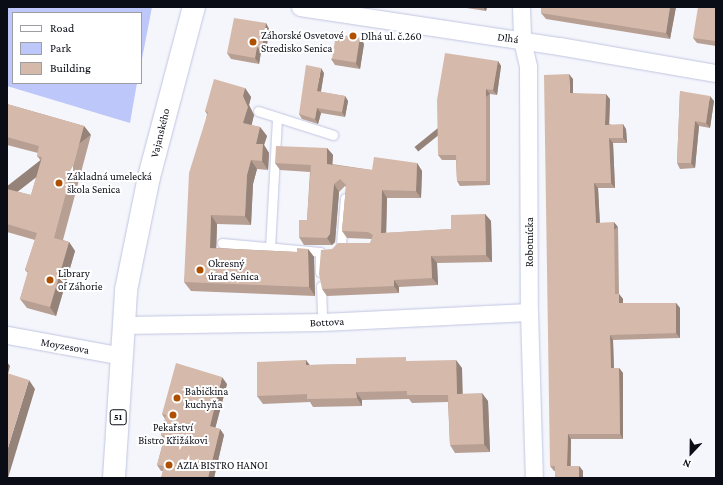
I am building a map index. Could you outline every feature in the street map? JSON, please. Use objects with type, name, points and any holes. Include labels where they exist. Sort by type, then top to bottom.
[{"type":"main road","name":"Vajanského","points":[[123,356],[126,290],[147,184],[194,7]]},
{"type":"main road","name":"51","points":[[114,478],[123,356]]},
{"type":"street","name":"Dlhá","points":[[300,7],[522,40],[716,73]]},
{"type":"street","name":"Robotnícka","points":[[521,7],[522,40],[528,67],[529,312],[534,478]]},
{"type":"street","name":"Bottova","points":[[124,325],[322,322],[529,312]]},
{"type":"street","name":"Moyzesova","points":[[7,334],[123,356]]},
{"type":"lane","points":[[258,111],[333,135]]},
{"type":"lane","points":[[270,248],[277,118]]},
{"type":"lane","points":[[322,322],[320,282],[331,249],[345,192]]},
{"type":"lane","points":[[222,244],[270,248],[331,249],[354,244]]},
{"type":"green space","points":[[7,7],[152,7],[142,59],[142,12],[12,12],[12,84],[137,84],[130,123],[7,86]]},
{"type":"building","points":[[541,7],[670,7],[666,33],[541,13]]},
{"type":"building","points":[[698,7],[716,7],[716,41],[693,38]]},
{"type":"building","name":"Záhorské Osvetové Stredisko Senica","points":[[234,18],[266,23],[262,48],[257,47],[255,58],[227,53]]},
{"type":"building","points":[[336,34],[360,38],[356,62],[332,59]]},
{"type":"building","points":[[445,53],[498,61],[493,90],[486,89],[486,181],[457,181],[456,155],[438,155],[437,100]]},
{"type":"building","points":[[306,65],[321,68],[317,91],[345,96],[342,112],[317,108],[315,119],[299,114]]},
{"type":"building","points":[[569,74],[570,93],[606,94],[605,125],[623,124],[623,138],[609,138],[611,183],[594,183],[596,223],[614,222],[615,294],[619,294],[619,303],[676,303],[676,333],[610,335],[611,368],[619,368],[620,434],[568,434],[567,466],[579,466],[579,478],[555,478],[555,466],[550,466],[544,75]]},
{"type":"building","points":[[214,79],[245,88],[243,96],[248,107],[243,123],[260,127],[256,144],[263,144],[262,161],[251,160],[247,175],[245,216],[211,215],[210,248],[297,252],[297,248],[308,249],[309,287],[184,282],[189,173],[208,112],[205,111]]},
{"type":"building","points":[[680,91],[710,96],[706,123],[695,121],[691,163],[677,163]]},
{"type":"building","points":[[7,104],[84,126],[54,238],[69,242],[50,307],[20,299],[28,271],[25,270],[37,233],[7,224],[7,189],[31,195],[42,157],[37,156],[39,146],[7,137]]},
{"type":"building","points":[[276,146],[327,148],[327,164],[372,170],[374,157],[417,163],[416,191],[382,190],[381,233],[451,229],[451,215],[485,214],[486,255],[431,256],[432,278],[394,280],[394,286],[322,289],[319,274],[321,250],[332,249],[338,243],[370,243],[373,235],[368,232],[342,231],[346,185],[340,179],[334,184],[330,234],[327,238],[299,237],[299,220],[307,220],[311,165],[275,163]]},
{"type":"building","points":[[406,357],[406,361],[456,360],[457,394],[482,393],[484,444],[450,445],[448,395],[407,395],[407,391],[356,392],[357,398],[307,399],[307,394],[257,396],[257,362],[306,360],[306,365],[356,364],[356,358]]},
{"type":"building","points":[[176,363],[222,377],[210,426],[220,429],[208,478],[161,478],[164,466],[157,465],[165,436],[161,435],[166,415],[162,414]]},
{"type":"building","points":[[7,373],[29,380],[7,451]]},
{"type":"place","name":"Dlhá ul. č.260","points":[[353,36]]},
{"type":"place","name":"Záhorské Osvetové Stredisko Senica","points":[[253,42]]},
{"type":"place","name":"Základná umelecká škola Senica","points":[[59,183]]},
{"type":"place","name":"Okresný úrad Senica","points":[[200,270]]},
{"type":"place","name":"Library of Záhorie","points":[[50,280]]},
{"type":"place","name":"Babičkina kuchyňa","points":[[177,398]]},
{"type":"place","name":"Pekařství Bistro Křižákovi","points":[[173,415]]},
{"type":"place","name":"AZIA BISTRO HANOI","points":[[169,465]]}]
